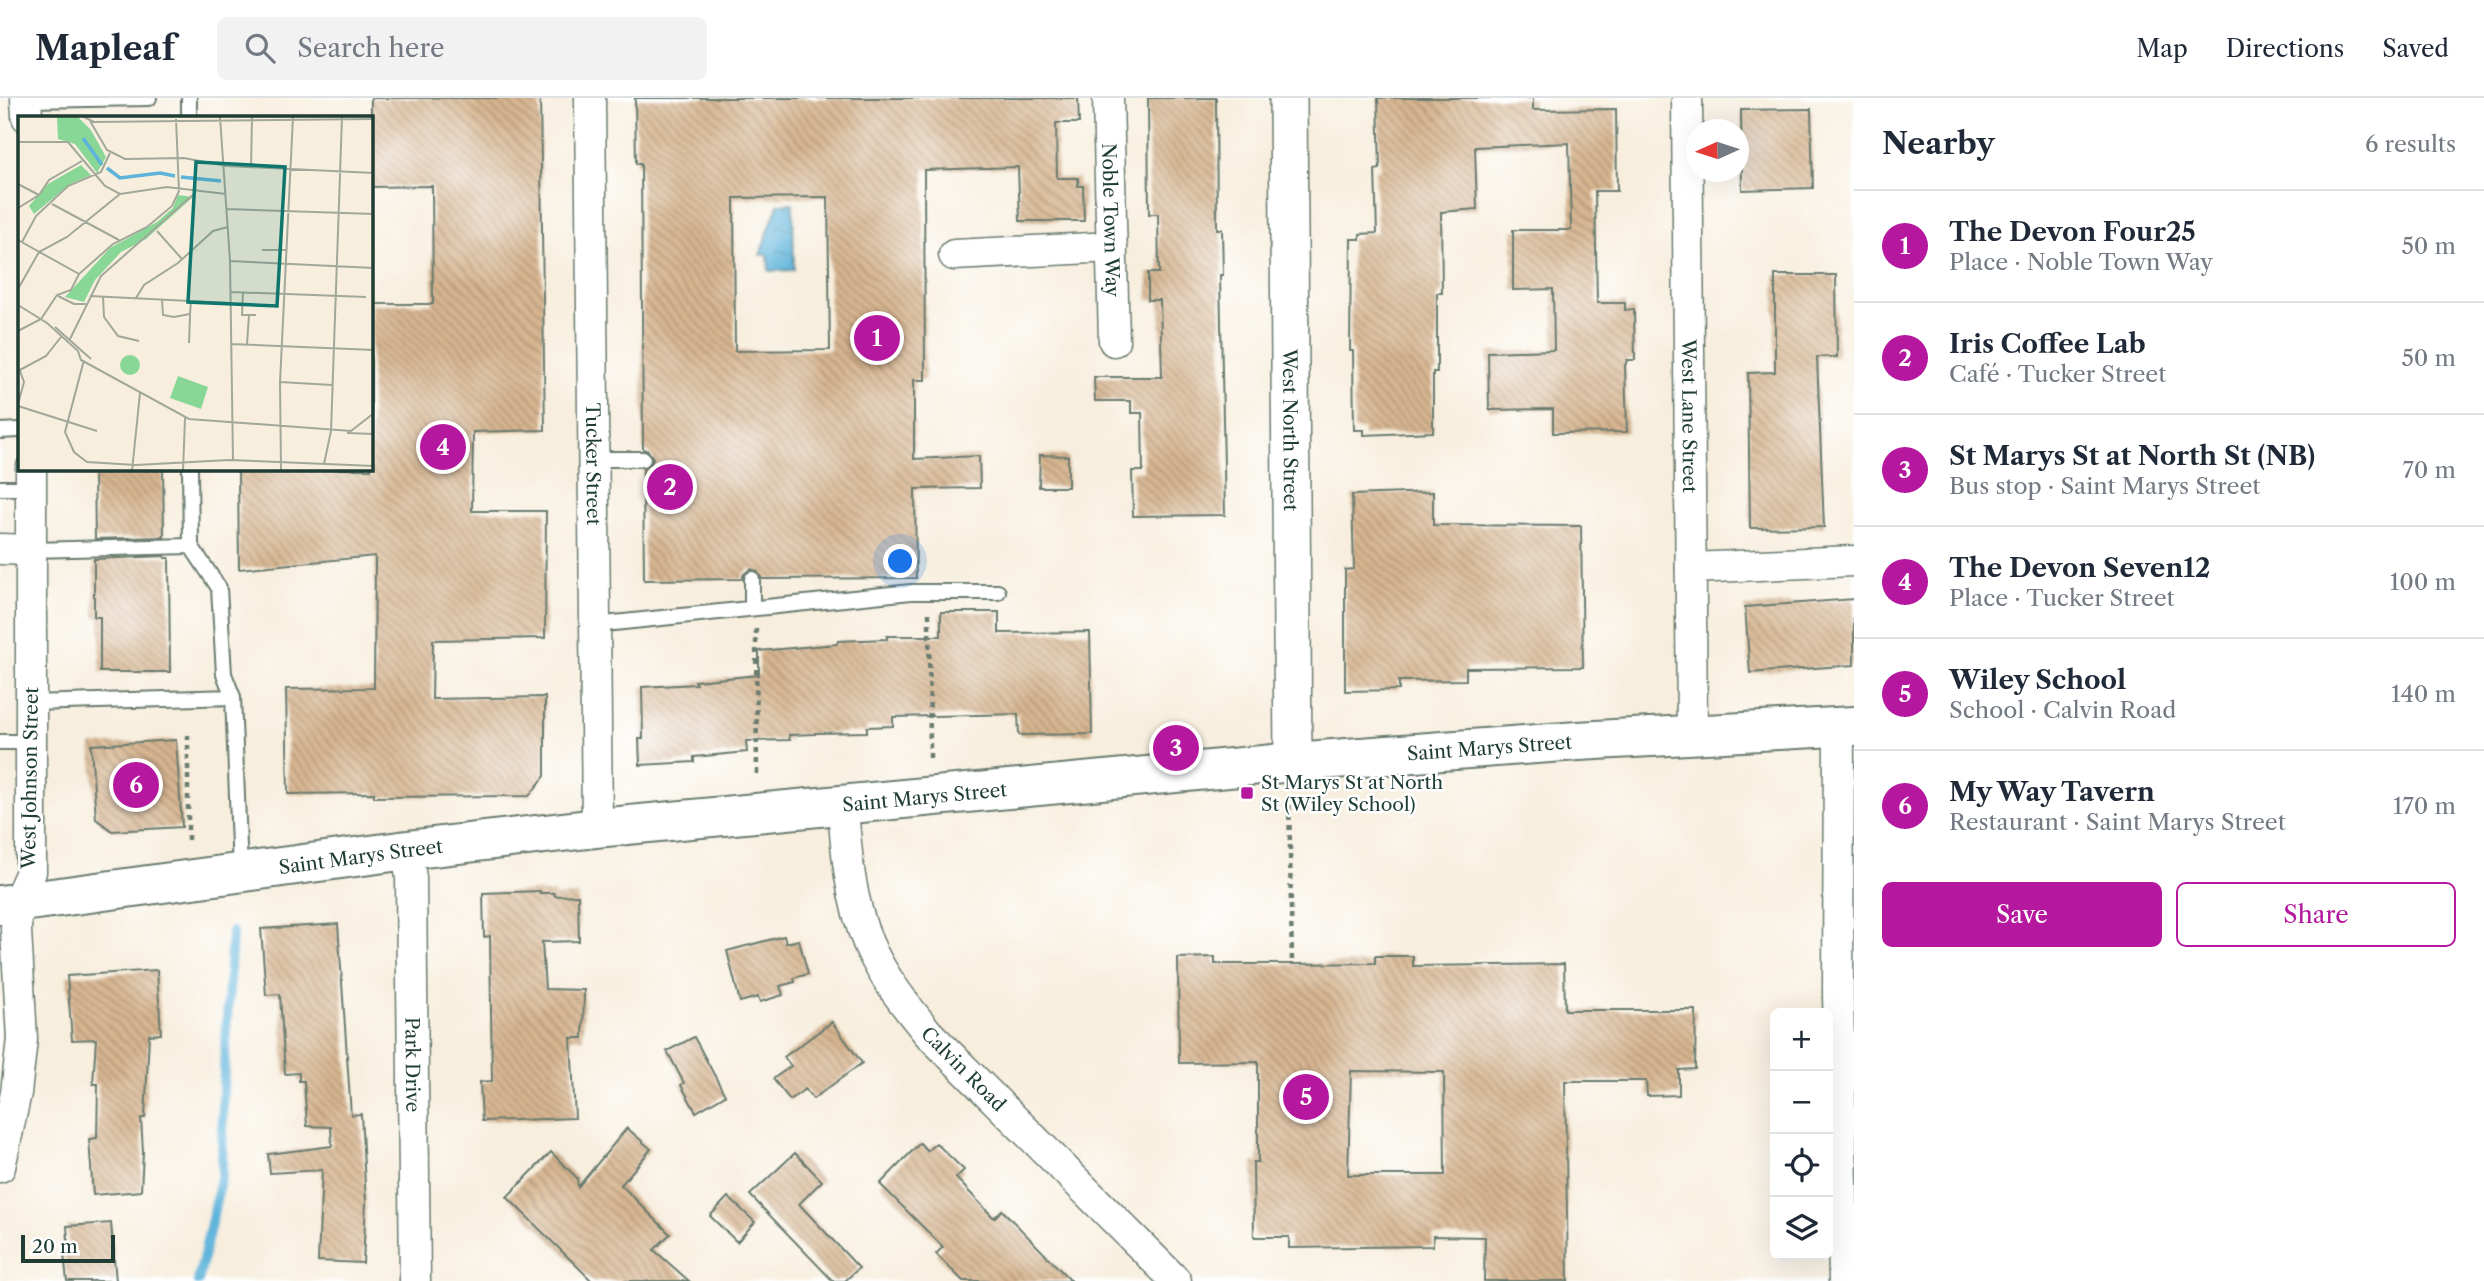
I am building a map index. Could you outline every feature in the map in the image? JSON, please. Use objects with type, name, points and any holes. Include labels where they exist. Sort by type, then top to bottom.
[{"type":"main road","name":"Saint Marys Street","points":[[8,904],[407,850],[597,828],[843,806],[1291,778],[1578,741],[1847,727]]},
{"type":"street","name":"Tucker Street","points":[[590,98],[597,828]]},
{"type":"street","name":"Noble Town Way","points":[[1108,98],[1114,341]]},
{"type":"street","name":"West North Street","points":[[1288,98],[1291,778]]},
{"type":"street","name":"West Lane Street","points":[[1687,98],[1692,735]]},
{"type":"street","points":[[954,255],[1112,247]]},
{"type":"street","name":"West Johnson Street","points":[[0,1167],[16,1093],[22,1039],[16,930],[8,904],[31,873],[31,479]]},
{"type":"street","points":[[0,549],[32,550]]},
{"type":"street","points":[[1691,568],[1854,561]]},
{"type":"street","points":[[1847,727],[1838,993],[1847,1262]]},
{"type":"street","name":"Calvin Road","points":[[843,806],[850,876],[868,943],[904,1003],[928,1033],[1176,1281]]},
{"type":"street","name":"Park Drive","points":[[407,850],[411,878],[423,1278]]},
{"type":"lane","points":[[26,105],[149,98]]},
{"type":"lane","points":[[189,98],[189,116]]},
{"type":"lane","points":[[0,431],[18,430]]},
{"type":"lane","points":[[593,459],[643,459]]},
{"type":"lane","points":[[190,471],[191,546],[219,589],[224,674],[233,698],[240,874]]},
{"type":"lane","points":[[0,488],[31,479]]},
{"type":"lane","points":[[32,550],[191,546]]},
{"type":"lane","points":[[752,579],[754,608]]},
{"type":"lane","points":[[595,625],[928,592],[998,592]]},
{"type":"lane","points":[[31,703],[233,698]]},
{"type":"lane","points":[[0,742],[31,742]]},
{"type":"path","points":[[928,592],[930,766]]},
{"type":"path","points":[[754,608],[757,786]]},
{"type":"path","points":[[188,735],[191,811],[188,848]]},
{"type":"path","points":[[1291,778],[1292,964]]},
{"type":"water","points":[[793,203],[794,270],[769,271],[768,255],[760,255],[778,204]]},
{"type":"building","points":[[371,98],[540,98],[545,430],[473,432],[472,511],[546,511],[545,638],[433,640],[432,699],[545,697],[545,776],[529,796],[374,797],[374,793],[288,794],[286,689],[374,688],[375,556],[239,569],[238,471],[373,471],[373,304],[433,304],[432,186],[373,187]]},
{"type":"building","points":[[635,98],[1078,98],[1079,123],[1056,123],[1057,178],[1078,178],[1078,186],[1083,186],[1084,221],[1020,221],[1018,167],[924,170],[925,380],[914,380],[914,459],[979,456],[980,488],[915,489],[916,578],[762,579],[757,571],[751,569],[742,579],[644,580],[643,469],[651,464],[653,458],[643,449],[641,164],[636,164]],"holes":[[[828,197],[830,350],[735,351],[734,198]]]},
{"type":"building","points":[[1148,98],[1216,98],[1217,229],[1222,229],[1223,275],[1220,275],[1225,515],[1133,516],[1132,471],[1143,471],[1142,413],[1131,413],[1131,401],[1095,401],[1094,377],[1162,377],[1160,300],[1148,300],[1148,273],[1159,273],[1158,214],[1149,214]]},
{"type":"building","points":[[1378,98],[1533,98],[1533,110],[1616,109],[1617,191],[1595,191],[1597,303],[1625,303],[1625,310],[1634,309],[1635,360],[1627,360],[1625,366],[1627,432],[1553,433],[1553,409],[1489,410],[1488,352],[1554,350],[1553,289],[1513,290],[1513,230],[1571,230],[1569,143],[1475,147],[1477,209],[1441,212],[1442,293],[1437,293],[1437,372],[1433,372],[1433,432],[1364,435],[1364,430],[1354,430],[1353,351],[1350,351],[1351,239],[1360,239],[1360,234],[1377,233],[1375,170],[1380,169]]},
{"type":"building","points":[[1811,109],[1813,188],[1742,190],[1742,182],[1749,182],[1749,119],[1741,119],[1741,110]]},
{"type":"building","points":[[1775,275],[1836,275],[1837,357],[1817,357],[1824,527],[1750,528],[1748,373],[1775,372]]},
{"type":"building","points":[[1040,455],[1068,456],[1068,487],[1039,487]]},
{"type":"building","points":[[94,471],[163,471],[164,537],[95,539]]},
{"type":"building","points":[[1433,492],[1433,525],[1581,526],[1583,667],[1466,668],[1466,680],[1399,681],[1399,690],[1345,691],[1345,570],[1354,569],[1352,495]]},
{"type":"building","points":[[169,558],[170,672],[100,672],[100,617],[94,617],[94,559]]},
{"type":"building","points":[[1854,599],[1854,665],[1750,673],[1745,607]]},
{"type":"building","points":[[941,612],[999,612],[999,633],[1090,632],[1092,734],[1019,735],[1018,714],[893,717],[893,726],[867,727],[867,732],[815,733],[789,735],[790,740],[746,741],[747,752],[694,757],[694,762],[640,765],[639,739],[643,739],[642,687],[696,684],[695,681],[759,675],[759,651],[837,644],[838,641],[887,639],[887,636],[941,636]]},
{"type":"building","points":[[176,740],[182,827],[112,831],[96,819],[91,745]]},
{"type":"building","points":[[483,893],[554,893],[555,896],[578,895],[579,941],[542,942],[545,989],[584,990],[583,1038],[571,1038],[575,1118],[482,1121],[480,1082],[492,1081],[490,936],[484,937]]},
{"type":"building","points":[[338,924],[351,1115],[361,1114],[366,1202],[363,1263],[318,1261],[322,1170],[270,1173],[268,1154],[332,1146],[331,1127],[307,1126],[304,1081],[299,1081],[299,1073],[285,1074],[280,994],[266,995],[261,929]]},
{"type":"building","points":[[784,936],[786,943],[799,940],[808,974],[794,978],[795,982],[780,986],[783,995],[760,1002],[758,997],[740,1002],[727,951]]},
{"type":"building","points":[[1375,956],[1413,956],[1413,966],[1564,964],[1565,1010],[1696,1010],[1695,1069],[1679,1070],[1679,1095],[1647,1096],[1646,1081],[1565,1081],[1568,1281],[1484,1281],[1485,1237],[1433,1236],[1433,1246],[1289,1248],[1289,1237],[1254,1237],[1253,1162],[1258,1162],[1258,1062],[1179,1063],[1178,958],[1215,957],[1215,964],[1375,963]],"holes":[[[1351,1071],[1444,1072],[1445,1175],[1348,1175]]]},
{"type":"building","points":[[157,970],[161,1034],[149,1035],[145,1118],[141,1118],[141,1191],[93,1195],[89,1139],[97,1138],[98,1084],[93,1084],[96,1039],[72,1040],[67,976]]},
{"type":"building","points":[[832,1022],[862,1063],[813,1099],[805,1089],[790,1100],[773,1079],[791,1066],[784,1057]]},
{"type":"building","points":[[694,1037],[725,1095],[696,1112],[667,1051]]},
{"type":"building","points":[[627,1128],[651,1149],[621,1185],[670,1234],[654,1250],[689,1281],[592,1281],[507,1197],[551,1152],[577,1178],[578,1187]]},
{"type":"building","points":[[920,1143],[927,1151],[936,1143],[964,1170],[956,1178],[994,1218],[1002,1210],[1071,1281],[963,1281],[936,1254],[943,1247],[880,1184]]},
{"type":"building","points":[[795,1153],[822,1181],[799,1204],[859,1268],[845,1281],[833,1281],[750,1195]]},
{"type":"building","points":[[728,1197],[755,1222],[737,1242],[710,1216]]},
{"type":"building","points":[[111,1223],[116,1281],[67,1281],[64,1254],[69,1254],[67,1226]]},
{"type":"waterway","points":[[198,1281],[222,1174],[223,1088],[232,932]]},
{"type":"place","name":"The Devon Four25","points":[[877,338]]},
{"type":"place","name":"The Devon Seven12","points":[[443,447]]},
{"type":"place","name":"Iris Coffee Lab","points":[[670,487]]},
{"type":"place","name":"St Marys St at North St (NB)","points":[[1176,748]]},
{"type":"place","name":"My Way Tavern","points":[[136,785]]},
{"type":"place","name":"St Marys St at North St (Wiley School)","points":[[1247,793]]},
{"type":"place","name":"Wiley School","points":[[1306,1097]]}]
